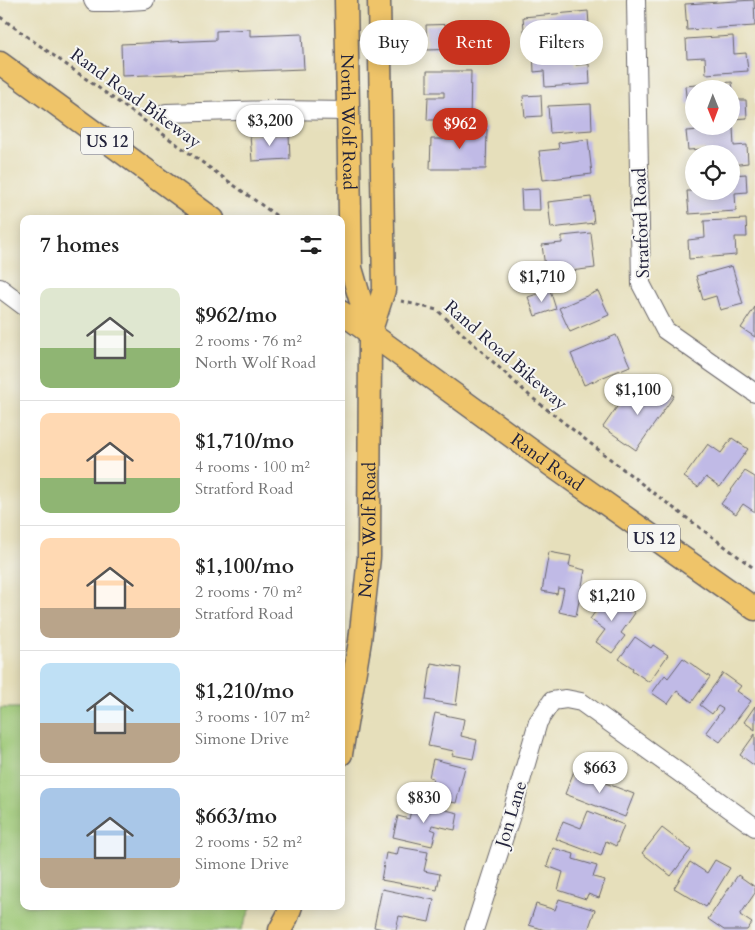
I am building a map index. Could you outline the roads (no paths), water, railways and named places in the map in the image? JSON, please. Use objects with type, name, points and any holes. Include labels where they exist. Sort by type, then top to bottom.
[{"type":"main road","name":"North Wolf Road","points":[[345,730],[360,641],[369,558],[370,333],[352,268],[346,0]]},
{"type":"main road","name":"North Wolf Road","points":[[370,333],[384,290],[379,0]]},
{"type":"main road","name":"US 12","points":[[0,63],[208,215]]},
{"type":"main road","name":"Rand Road","points":[[345,315],[554,467],[755,608]]},
{"type":"main road","points":[[280,930],[290,910]]},
{"type":"street","points":[[94,1],[145,0]]},
{"type":"street","name":"Stratford Road","points":[[636,0],[641,284],[665,330],[755,394]]},
{"type":"street","points":[[166,113],[273,110],[349,111]]},
{"type":"street","points":[[0,288],[20,303]]},
{"type":"street","name":"Jon Lane","points":[[474,930],[512,812],[538,722],[552,701],[566,699],[581,702],[755,827]]}]
